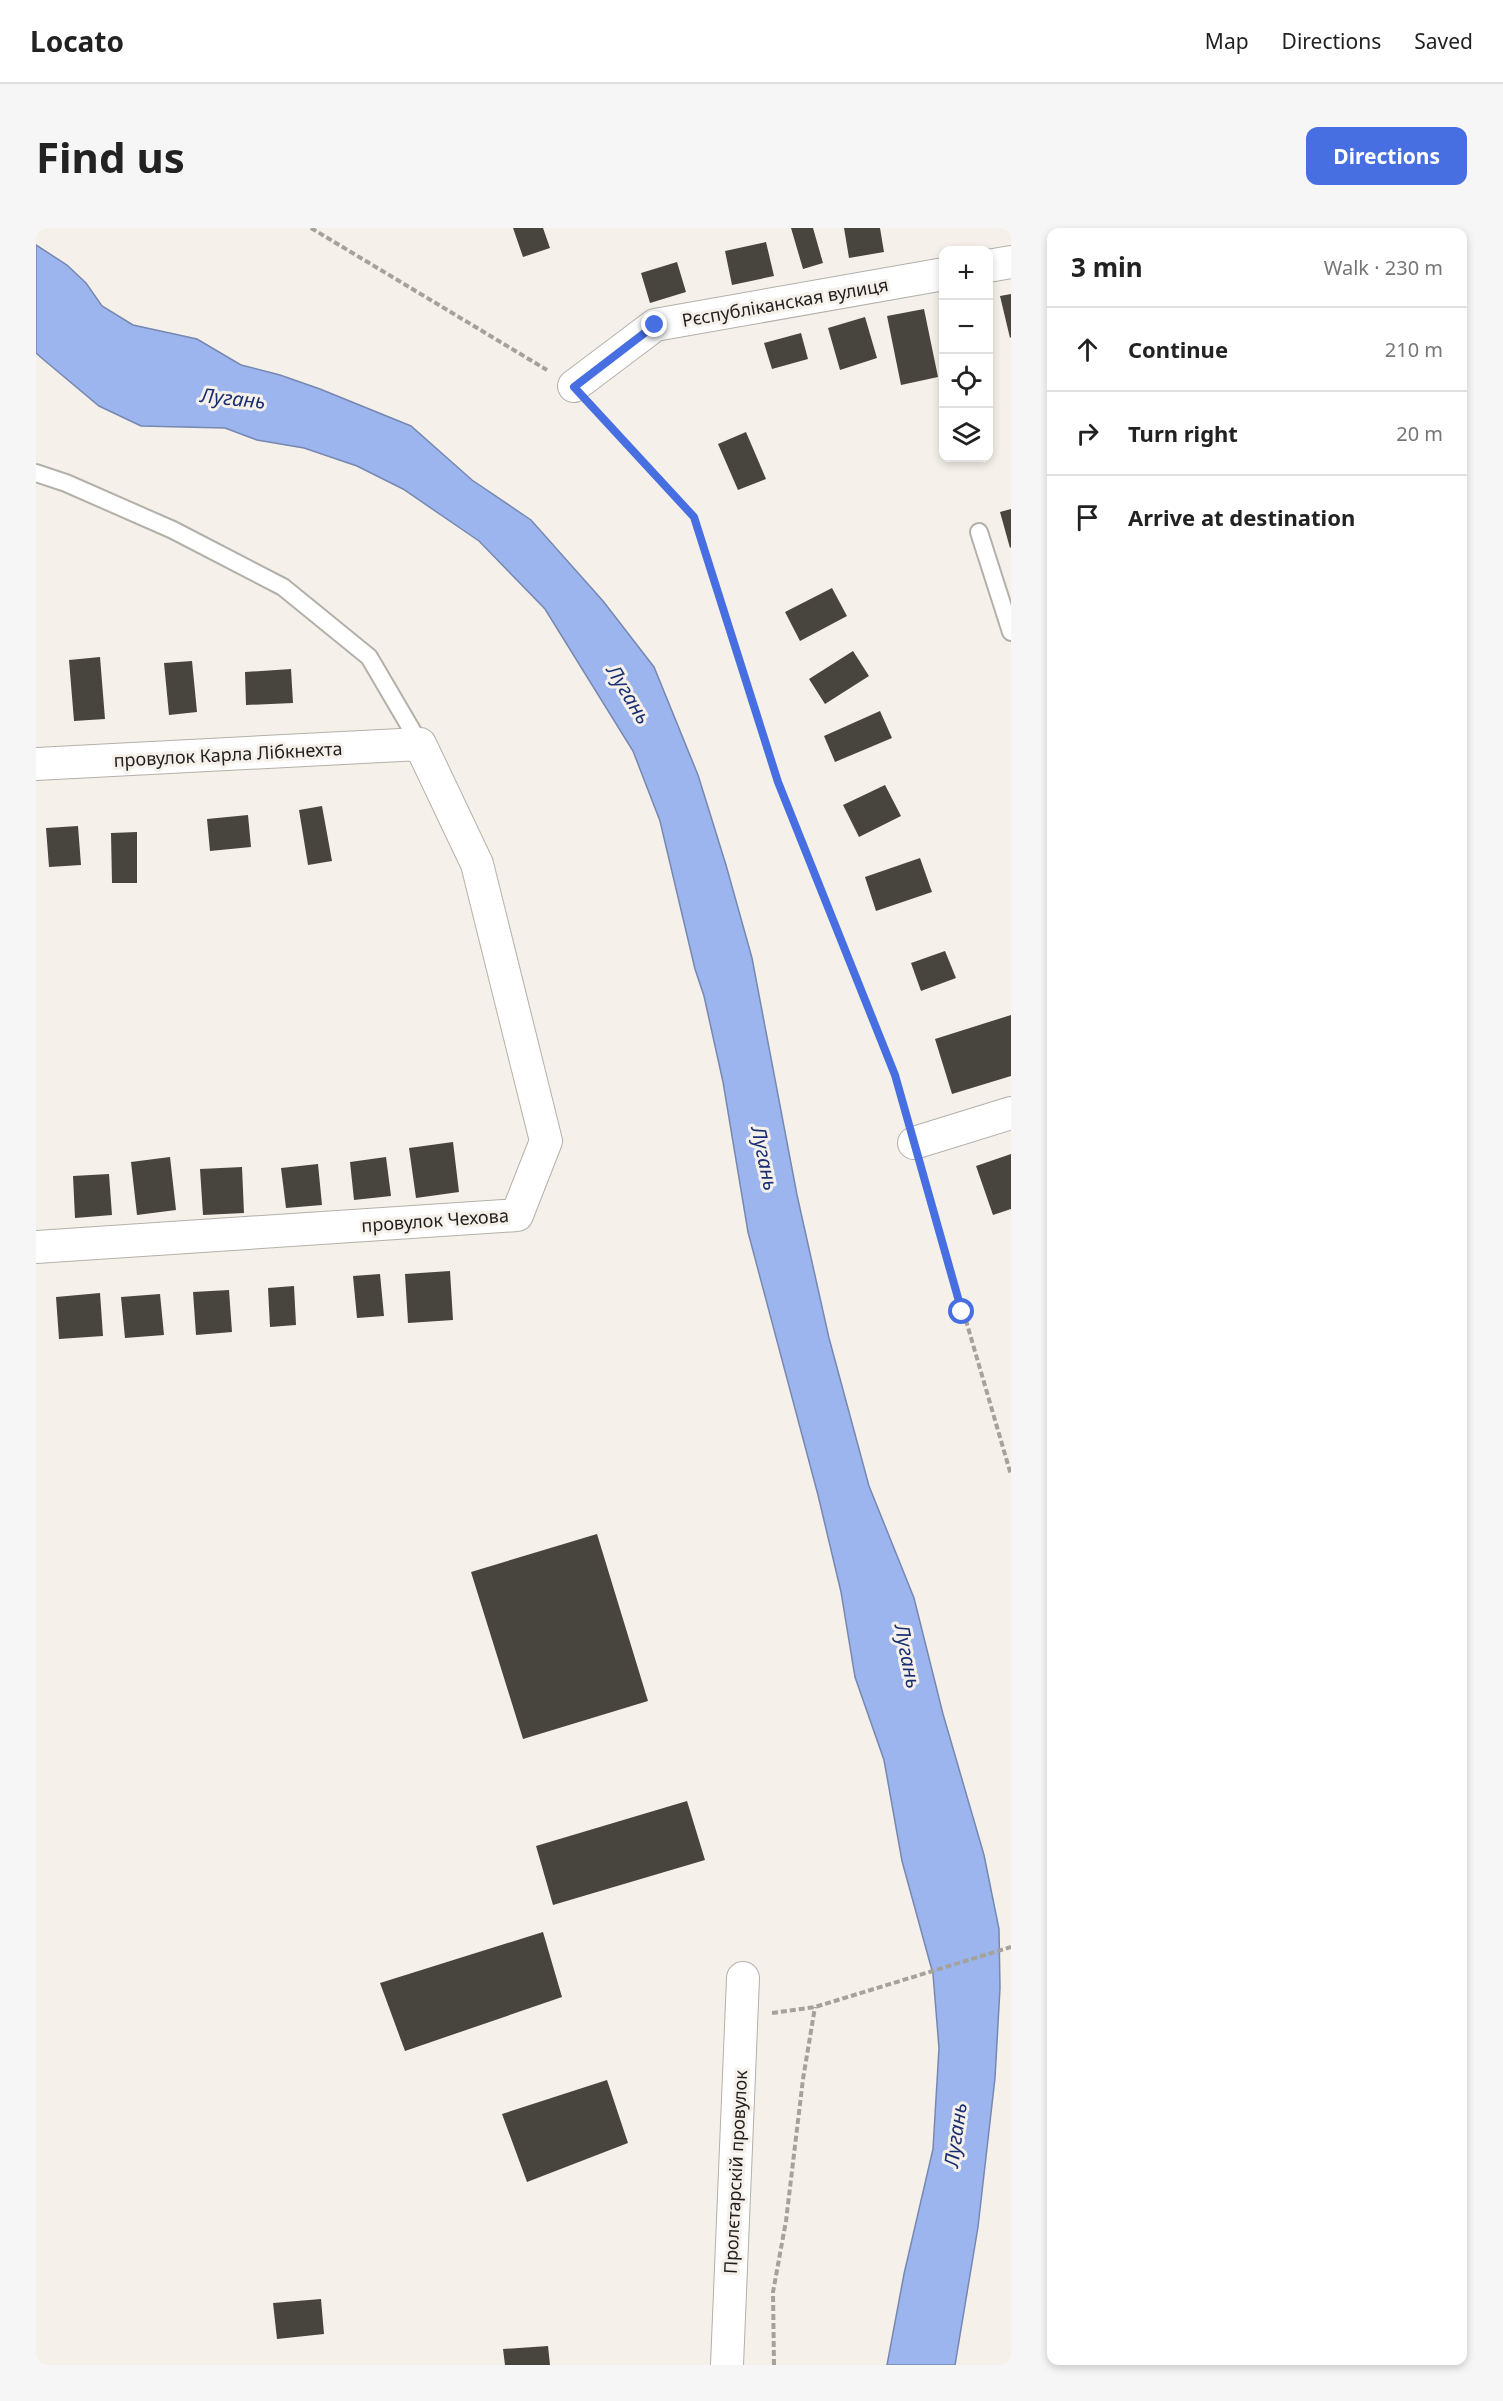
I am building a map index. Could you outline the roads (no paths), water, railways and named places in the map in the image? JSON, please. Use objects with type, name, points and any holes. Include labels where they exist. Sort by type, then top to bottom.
[{"type":"street","points":[[993,265],[1011,262]]},
{"type":"street","name":"Рєспубліканская вулиця","points":[[574,387],[655,325],[939,275]]},
{"type":"street","name":"провулок Карла Лібкнехта","points":[[36,764],[420,744]]},
{"type":"street","name":"провулок Чехова","points":[[36,1247],[516,1215],[546,1141],[477,864],[420,744]]},
{"type":"street","points":[[914,1143],[1011,1113]]},
{"type":"street","name":"Пролєтарскій провулок","points":[[727,2365],[743,1978]]},
{"type":"lane","points":[[36,473],[66,483],[173,530],[283,587],[369,657],[420,744]]},
{"type":"lane","points":[[979,532],[1011,632]]},
{"type":"water","name":"Лугань","points":[[36,245],[67,265],[86,283],[102,306],[133,325],[197,339],[241,365],[320,389],[411,426],[472,480],[531,520],[603,601],[654,667],[698,775],[752,958],[797,1195],[829,1338],[869,1486],[914,1598],[943,1714],[984,1855],[999,1929],[1000,1988],[995,2078],[978,2227],[955,2365],[887,2365],[904,2274],[933,2149],[939,2048],[933,1974],[902,1861],[884,1760],[855,1677],[841,1592],[818,1495],[748,1232],[723,1082],[704,996],[695,969],[660,821],[633,751],[545,609],[479,541],[403,489],[357,466],[304,448],[257,440],[225,428],[141,426],[99,406],[44,360],[36,353]]}]
